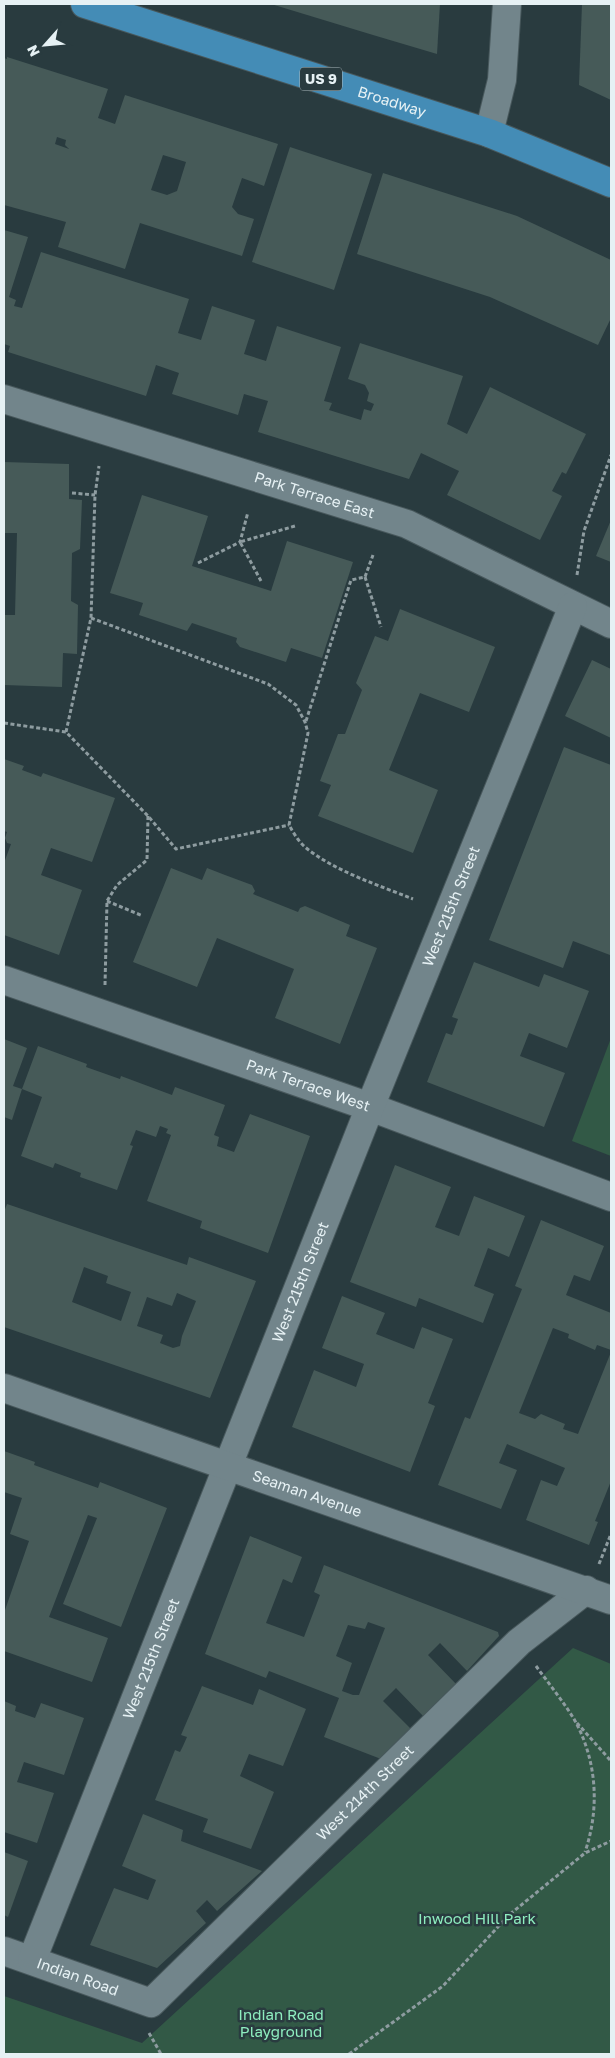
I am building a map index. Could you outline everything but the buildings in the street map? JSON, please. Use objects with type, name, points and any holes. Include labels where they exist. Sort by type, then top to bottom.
[{"type":"main road","name":"Broadway","points":[[100,6],[489,132],[611,183]]},
{"type":"street","points":[[489,132],[502,80],[507,4]]},
{"type":"street","name":"Park Terrace East","points":[[4,399],[407,524],[611,624]]},
{"type":"street","name":"West 215th Street","points":[[32,1960],[370,1107],[573,606]]},
{"type":"street","name":"Park Terrace West","points":[[4,980],[370,1107],[611,1197]]},
{"type":"street","name":"Seaman Avenue","points":[[4,1388],[611,1600]]},
{"type":"street","name":"West 214th Street","points":[[148,2015],[525,1636],[586,1590]]},
{"type":"street","name":"Indian Road","points":[[4,1951],[32,1960],[148,2015]]},
{"type":"path","points":[[577,575],[584,531],[611,455]]},
{"type":"path","points":[[66,732],[91,618],[95,495],[99,466]]},
{"type":"path","points":[[72,493],[95,495]]},
{"type":"path","points":[[248,512],[240,542],[261,581]]},
{"type":"path","points":[[198,563],[240,542],[294,526]]},
{"type":"path","points":[[373,555],[365,577],[381,627]]},
{"type":"path","points":[[306,722],[351,580],[365,577]]},
{"type":"path","points":[[91,618],[268,684],[296,705],[306,722],[308,733],[289,825],[303,846],[317,856],[345,871],[413,899]]},
{"type":"path","points":[[4,723],[66,732],[148,816],[176,849],[289,825]]},
{"type":"path","points":[[104,990],[107,901],[117,885],[147,860],[148,816]]},
{"type":"path","points":[[107,901],[143,916]]},
{"type":"path","points":[[599,1565],[611,1534]]},
{"type":"path","points":[[536,1666],[574,1719],[611,1761]]},
{"type":"path","points":[[574,1719],[589,1753],[595,1782],[592,1830],[585,1853]]},
{"type":"path","points":[[349,2054],[443,1986],[509,1915],[585,1853],[611,1841]]},
{"type":"path","points":[[148,2015],[161,2054]]},
{"type":"green space","points":[[611,1038],[611,1156],[572,1141]]},
{"type":"green space","name":"Inwood Hill Park","points":[[573,1648],[611,1664],[611,2054],[4,2054],[4,1996],[142,2043]]},
{"type":"park label","name":"Indian Road Playground","points":[[281,2024]]}]
